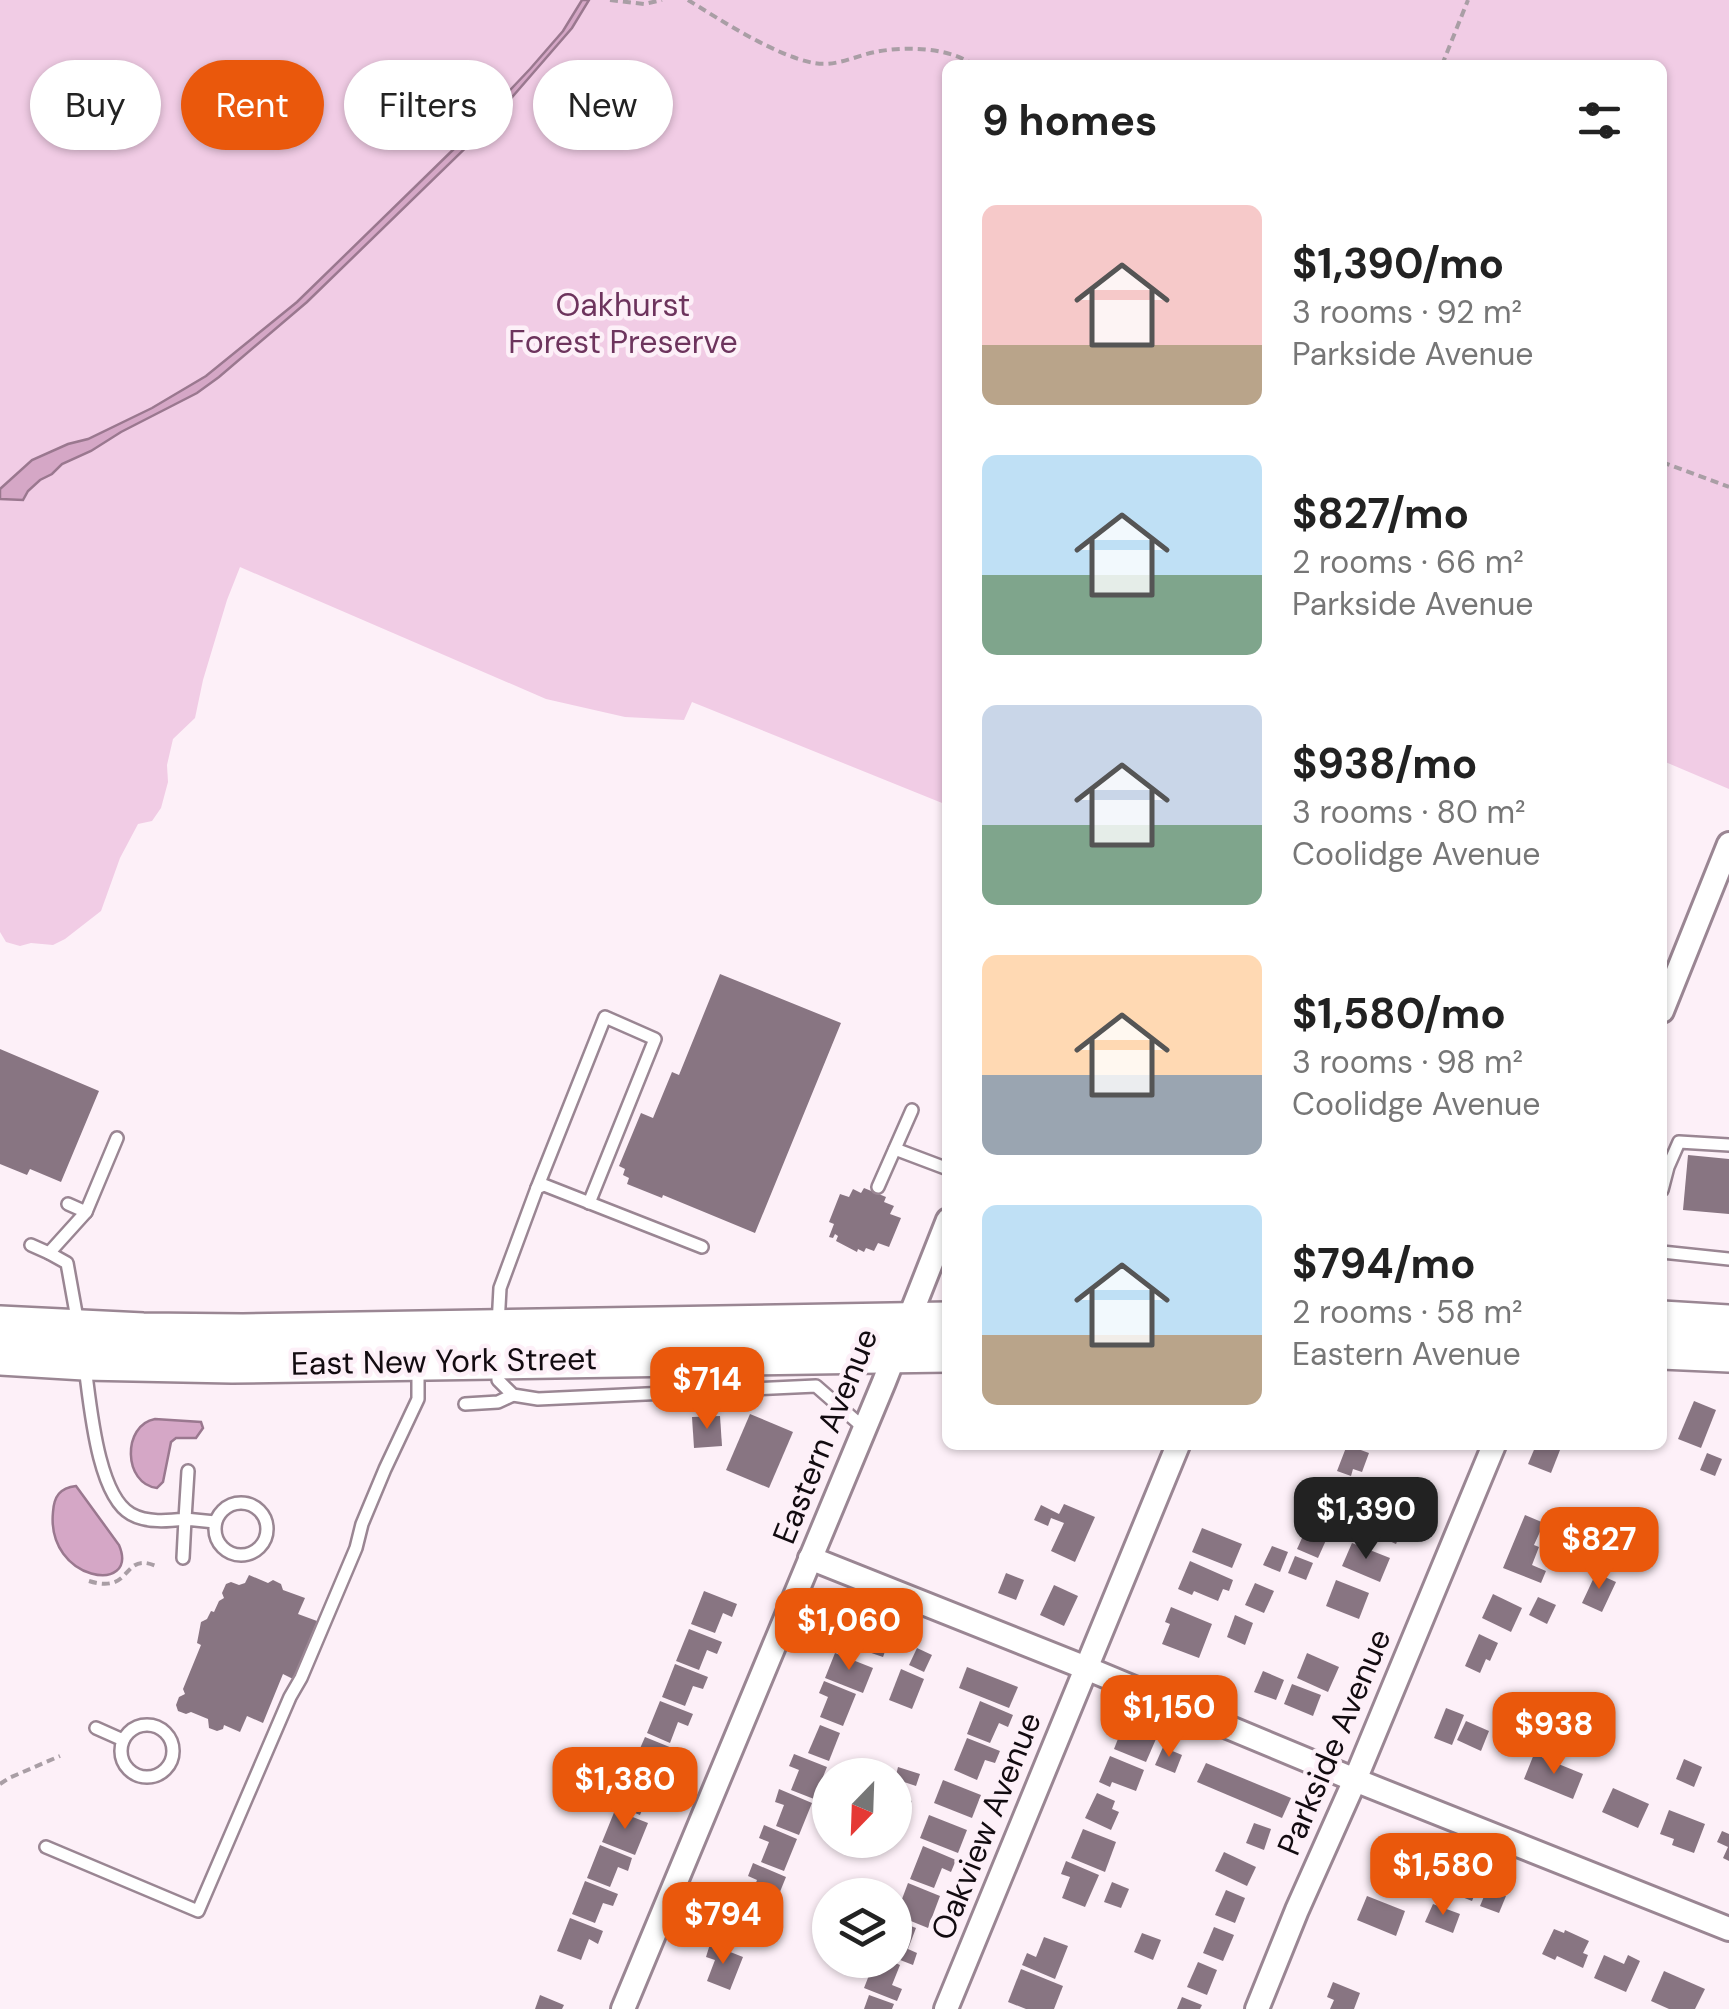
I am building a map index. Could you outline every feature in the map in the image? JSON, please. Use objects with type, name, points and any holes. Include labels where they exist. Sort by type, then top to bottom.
[{"type":"main road","points":[[1667,1319],[1729,1323]]},
{"type":"main road","name":"East New York Street","points":[[0,1357],[82,1345],[243,1332],[498,1344],[942,1320]]},
{"type":"main road","name":"East New York Street","points":[[0,1324],[82,1345],[232,1364],[418,1361],[498,1344],[679,1375],[779,1372],[894,1354],[942,1354]]},
{"type":"main road","points":[[1667,1351],[1729,1354]]},
{"type":"street","points":[[1667,999],[1729,844]]},
{"type":"street","name":"Eastern Avenue","points":[[623,2009],[942,1235]]},
{"type":"street","name":"Oakview Avenue","points":[[946,2009],[1176,1450]]},
{"type":"street","name":"Parkside Avenue","points":[[1256,2009],[1492,1450]]},
{"type":"street","points":[[810,1558],[1729,1928]]},
{"type":"lane","points":[[514,1395],[498,1380],[500,1288],[605,1017],[655,1040],[589,1203]]},
{"type":"lane","points":[[878,1187],[912,1110]]},
{"type":"lane","points":[[49,1253],[86,1212],[117,1138]]},
{"type":"lane","points":[[1667,1171],[1680,1142],[1729,1145]]},
{"type":"lane","points":[[895,1149],[942,1167]]},
{"type":"lane","points":[[538,1188],[544,1185],[702,1247]]},
{"type":"lane","points":[[68,1204],[86,1212]]},
{"type":"lane","points":[[31,1246],[67,1263],[88,1403],[106,1477],[116,1498],[131,1514],[160,1522],[215,1522]]},
{"type":"lane","points":[[1667,1253],[1729,1259]]},
{"type":"lane","points":[[46,1847],[198,1911],[418,1399],[418,1361]]},
{"type":"lane","points":[[779,1372],[816,1386],[864,1428]]},
{"type":"lane","points":[[466,1404],[498,1402],[514,1395],[538,1399],[679,1375]]},
{"type":"lane","points":[[183,1558],[188,1471]]},
{"type":"lane","points":[[247,1503],[265,1518],[266,1534],[258,1549],[234,1554],[220,1546],[215,1522],[218,1514],[231,1504],[247,1503]]},
{"type":"lane","points":[[142,1725],[159,1727],[174,1748],[170,1764],[157,1775],[134,1774],[123,1762],[123,1740],[142,1725]]},
{"type":"lane","points":[[96,1728],[123,1740]]},
{"type":"path","points":[[610,0],[644,4],[662,0]]},
{"type":"path","points":[[688,0],[765,44],[813,63],[837,63],[877,51],[914,49],[965,60]]},
{"type":"path","points":[[1444,60],[1468,0]]},
{"type":"path","points":[[1667,464],[1729,487]]},
{"type":"path","points":[[89,1581],[110,1585],[138,1562],[156,1566]]},
{"type":"path","points":[[0,1784],[60,1756]]},
{"type":"green space","name":"Oakhurst Forest Preserve","points":[[0,0],[1729,0],[1729,789],[1667,763],[1667,60],[942,60],[942,803],[692,702],[684,720],[625,717],[546,699],[240,567],[203,680],[195,718],[173,739],[161,808],[152,821],[138,824],[120,858],[101,911],[53,945],[20,946],[6,942],[0,932],[0,499],[23,499],[41,480],[80,456],[62,447],[32,460],[0,489]]},
{"type":"shaded area","points":[[582,0],[589,0],[572,28],[544,60],[538,60],[563,31]]},
{"type":"shaded area","points":[[533,66],[533,73],[513,96],[513,87]]},
{"type":"shaded area","points":[[453,150],[463,150],[307,302],[219,377],[197,393],[62,464],[28,491],[23,500],[0,499],[0,489],[32,460],[88,439],[206,376],[297,302]]},
{"type":"shaded area","points":[[155,1419],[201,1422],[203,1428],[196,1438],[176,1438],[171,1442],[163,1482],[157,1488],[138,1476],[131,1454],[137,1432]]},
{"type":"shaded area","points":[[76,1486],[119,1545],[122,1561],[117,1571],[91,1574],[63,1554],[55,1536],[54,1506],[62,1491]]},
{"type":"building","points":[[720,974],[841,1023],[755,1233],[627,1184],[625,1169],[619,1166],[641,1113],[653,1118],[672,1072],[679,1075]]},
{"type":"building","points":[[0,1049],[99,1091],[61,1182],[30,1169],[27,1175],[0,1164]]},
{"type":"building","points":[[1688,1155],[1729,1159],[1729,1214],[1683,1210]]},
{"type":"building","points":[[864,1188],[886,1197],[884,1202],[894,1206],[890,1214],[901,1218],[889,1247],[878,1243],[874,1251],[866,1248],[857,1252],[836,1241],[835,1234],[829,1237],[834,1224],[829,1222],[840,1194],[849,1197],[853,1189],[861,1193]]},
{"type":"building","points":[[1694,1401],[1716,1410],[1701,1448],[1678,1439]]},
{"type":"building","points":[[750,1414],[793,1432],[769,1488],[726,1470]]},
{"type":"building","points":[[720,1416],[722,1446],[694,1448],[692,1417]]},
{"type":"building","points":[[1345,1450],[1369,1453],[1362,1472],[1353,1469],[1351,1476],[1337,1471]]},
{"type":"building","points":[[1534,1450],[1560,1450],[1551,1473],[1528,1464]]},
{"type":"building","points":[[1707,1453],[1722,1459],[1715,1476],[1700,1470]]},
{"type":"building","points":[[1318,1499],[1337,1506],[1330,1523],[1312,1515]]},
{"type":"building","points":[[1365,1502],[1406,1521],[1396,1544],[1354,1525]]},
{"type":"building","points":[[1064,1504],[1095,1517],[1075,1562],[1051,1551],[1064,1523],[1051,1518],[1048,1526],[1034,1520],[1041,1505],[1059,1514]]},
{"type":"building","points":[[1525,1515],[1544,1523],[1534,1545],[1539,1547],[1532,1565],[1546,1571],[1541,1583],[1503,1568]]},
{"type":"building","points":[[1202,1528],[1242,1544],[1232,1568],[1192,1552]]},
{"type":"building","points":[[1306,1529],[1327,1538],[1318,1558],[1297,1549]]},
{"type":"building","points":[[1352,1543],[1390,1558],[1380,1582],[1342,1566]]},
{"type":"building","points":[[1272,1546],[1288,1552],[1280,1572],[1263,1565]]},
{"type":"building","points":[[1295,1556],[1313,1563],[1306,1580],[1288,1573]]},
{"type":"building","points":[[1190,1561],[1233,1580],[1229,1591],[1223,1589],[1218,1601],[1178,1589]]},
{"type":"building","points":[[1006,1573],[1024,1580],[1016,1600],[998,1593]]},
{"type":"building","points":[[1596,1573],[1616,1582],[1602,1612],[1582,1603]]},
{"type":"building","points":[[249,1575],[268,1583],[273,1580],[283,1590],[305,1598],[298,1614],[317,1621],[293,1679],[283,1674],[263,1723],[247,1716],[240,1732],[224,1725],[217,1731],[209,1728],[208,1719],[178,1711],[176,1705],[185,1694],[183,1689],[201,1645],[197,1643],[201,1622],[224,1598],[226,1584],[245,1583]]},
{"type":"building","points":[[1336,1580],[1369,1593],[1359,1619],[1326,1606]]},
{"type":"building","points":[[1255,1583],[1274,1591],[1264,1613],[1245,1605]]},
{"type":"building","points":[[1054,1585],[1078,1596],[1064,1626],[1040,1615]]},
{"type":"building","points":[[704,1591],[737,1604],[732,1617],[723,1613],[715,1633],[691,1624]]},
{"type":"building","points":[[1493,1594],[1522,1608],[1511,1632],[1482,1618]]},
{"type":"building","points":[[1538,1597],[1556,1605],[1547,1624],[1529,1615]]},
{"type":"building","points":[[1171,1607],[1212,1624],[1199,1658],[1162,1644],[1170,1624],[1165,1622]]},
{"type":"building","points":[[1235,1615],[1253,1623],[1245,1645],[1227,1637]]},
{"type":"building","points":[[853,1621],[891,1635],[883,1657],[845,1644]]},
{"type":"building","points":[[689,1629],[722,1642],[717,1654],[707,1650],[699,1670],[676,1661]]},
{"type":"building","points":[[1479,1634],[1498,1643],[1480,1673],[1465,1666]]},
{"type":"building","points":[[917,1648],[932,1655],[924,1672],[909,1665]]},
{"type":"building","points":[[835,1653],[873,1668],[863,1693],[825,1678]]},
{"type":"building","points":[[1307,1653],[1339,1667],[1328,1692],[1297,1678]]},
{"type":"building","points":[[675,1664],[708,1677],[703,1689],[693,1686],[685,1706],[662,1697]]},
{"type":"building","points":[[967,1667],[1018,1687],[1009,1708],[959,1688]]},
{"type":"building","points":[[901,1669],[924,1679],[912,1709],[889,1700]]},
{"type":"building","points":[[1263,1671],[1284,1680],[1276,1700],[1254,1692]]},
{"type":"building","points":[[824,1681],[856,1694],[843,1726],[820,1717],[828,1697],[819,1693]]},
{"type":"building","points":[[1292,1684],[1321,1695],[1313,1716],[1284,1704]]},
{"type":"building","points":[[660,1701],[693,1714],[688,1726],[678,1722],[670,1743],[647,1733]]},
{"type":"building","points":[[980,1701],[1013,1715],[1008,1727],[999,1723],[990,1743],[967,1734]]},
{"type":"building","points":[[1446,1708],[1464,1715],[1452,1745],[1434,1738]]},
{"type":"building","points":[[1466,1721],[1489,1731],[1481,1751],[1457,1740]]},
{"type":"building","points":[[820,1725],[840,1733],[830,1758],[808,1753]]},
{"type":"building","points":[[1123,1726],[1156,1739],[1146,1762],[1114,1749]]},
{"type":"building","points":[[645,1737],[677,1750],[672,1762],[663,1758],[655,1779],[631,1769]]},
{"type":"building","points":[[967,1738],[1000,1751],[995,1763],[985,1760],[977,1780],[954,1770]]},
{"type":"building","points":[[1163,1747],[1182,1755],[1175,1773],[1155,1765]]},
{"type":"building","points":[[794,1754],[812,1761],[812,1798],[791,1790],[799,1770],[789,1766]]},
{"type":"building","points":[[1534,1754],[1583,1774],[1573,1799],[1524,1779]]},
{"type":"building","points":[[1110,1756],[1144,1770],[1136,1791],[1112,1782],[1110,1787],[1099,1782]]},
{"type":"building","points":[[1684,1759],[1702,1767],[1694,1787],[1676,1779]]},
{"type":"building","points":[[1206,1763],[1291,1798],[1282,1818],[1197,1782]]},
{"type":"building","points":[[912,1771],[920,1774],[916,1786],[912,1785]]},
{"type":"building","points":[[630,1773],[663,1786],[658,1799],[648,1795],[640,1815],[617,1806]]},
{"type":"building","points":[[943,1780],[981,1795],[972,1818],[934,1803]]},
{"type":"building","points":[[1613,1788],[1649,1804],[1638,1828],[1602,1812]]},
{"type":"building","points":[[779,1789],[812,1803],[799,1835],[776,1826],[784,1805],[775,1802]]},
{"type":"building","points":[[1097,1793],[1115,1801],[1112,1809],[1119,1812],[1111,1830],[1085,1818]]},
{"type":"building","points":[[615,1810],[648,1823],[635,1855],[602,1842]]},
{"type":"building","points":[[1669,1810],[1705,1824],[1694,1853],[1672,1845],[1674,1839],[1660,1834]]},
{"type":"building","points":[[929,1815],[967,1830],[958,1853],[920,1838]]},
{"type":"building","points":[[1254,1823],[1271,1829],[1264,1850],[1246,1843]]},
{"type":"building","points":[[764,1825],[797,1839],[784,1871],[761,1862],[769,1842],[759,1838]]},
{"type":"building","points":[[1083,1829],[1116,1842],[1105,1872],[1071,1858]]},
{"type":"building","points":[[1722,1831],[1729,1834],[1729,1861],[1723,1858],[1728,1847],[1717,1842]]},
{"type":"building","points":[[600,1845],[632,1858],[628,1871],[618,1867],[610,1887],[587,1878]]},
{"type":"building","points":[[923,1846],[956,1860],[951,1872],[942,1868],[934,1888],[910,1878]]},
{"type":"building","points":[[1224,1852],[1256,1867],[1247,1886],[1215,1871]]},
{"type":"building","points":[[1410,1853],[1452,1869],[1443,1890],[1402,1874]]},
{"type":"building","points":[[1066,1861],[1099,1875],[1085,1907],[1062,1898],[1070,1877],[1061,1874]]},
{"type":"building","points":[[753,1863],[786,1877],[773,1909],[749,1900],[757,1880],[748,1876]]},
{"type":"building","points":[[1459,1876],[1479,1884],[1472,1901],[1452,1893]]},
{"type":"building","points":[[585,1881],[618,1894],[613,1906],[603,1903],[595,1923],[572,1914]]},
{"type":"building","points":[[1112,1882],[1129,1889],[1121,1908],[1104,1902]]},
{"type":"building","points":[[912,1885],[940,1896],[928,1928],[912,1922]]},
{"type":"building","points":[[1487,1889],[1506,1896],[1499,1913],[1480,1906]]},
{"type":"building","points":[[1226,1890],[1245,1898],[1235,1923],[1215,1915]]},
{"type":"building","points":[[1367,1896],[1405,1911],[1396,1936],[1357,1920]]},
{"type":"building","points":[[1433,1904],[1460,1914],[1453,1933],[1425,1922]]},
{"type":"building","points":[[749,1905],[770,1915],[757,1944],[736,1935]]},
{"type":"building","points":[[570,1918],[603,1931],[598,1944],[589,1939],[581,1960],[557,1951]]},
{"type":"building","points":[[1214,1927],[1234,1935],[1223,1961],[1203,1953]]},
{"type":"building","points":[[1554,1929],[1589,1941],[1583,1953],[1588,1955],[1583,1968],[1542,1954]]},
{"type":"building","points":[[1142,1933],[1161,1940],[1153,1960],[1134,1952]]},
{"type":"building","points":[[1044,1937],[1068,1946],[1055,1979],[1022,1965],[1027,1953],[1036,1957]]},
{"type":"building","points":[[710,1944],[743,1957],[730,1990],[707,1981],[715,1960],[706,1957]]},
{"type":"building","points":[[1604,1955],[1624,1964],[1628,1955],[1640,1961],[1626,1992],[1594,1978]]},
{"type":"building","points":[[1198,1962],[1217,1970],[1207,1995],[1187,1987]]},
{"type":"building","points":[[1021,1969],[1063,1986],[1054,2009],[1026,2009],[1008,2002]]},
{"type":"building","points":[[1664,1971],[1705,1989],[1695,2009],[1669,2009],[1651,2001]]},
{"type":"building","points":[[868,1978],[895,1978],[892,1985],[902,1989],[897,2001],[864,1988]]},
{"type":"building","points":[[1333,1982],[1360,1993],[1354,2009],[1330,2009],[1334,2000],[1327,1997]]},
{"type":"building","points":[[540,1995],[564,2005],[562,2009],[535,2009]]},
{"type":"building","points":[[869,1995],[894,2004],[892,2009],[864,2009]]},
{"type":"building","points":[[1182,1997],[1202,2005],[1200,2009],[1177,2009]]}]
